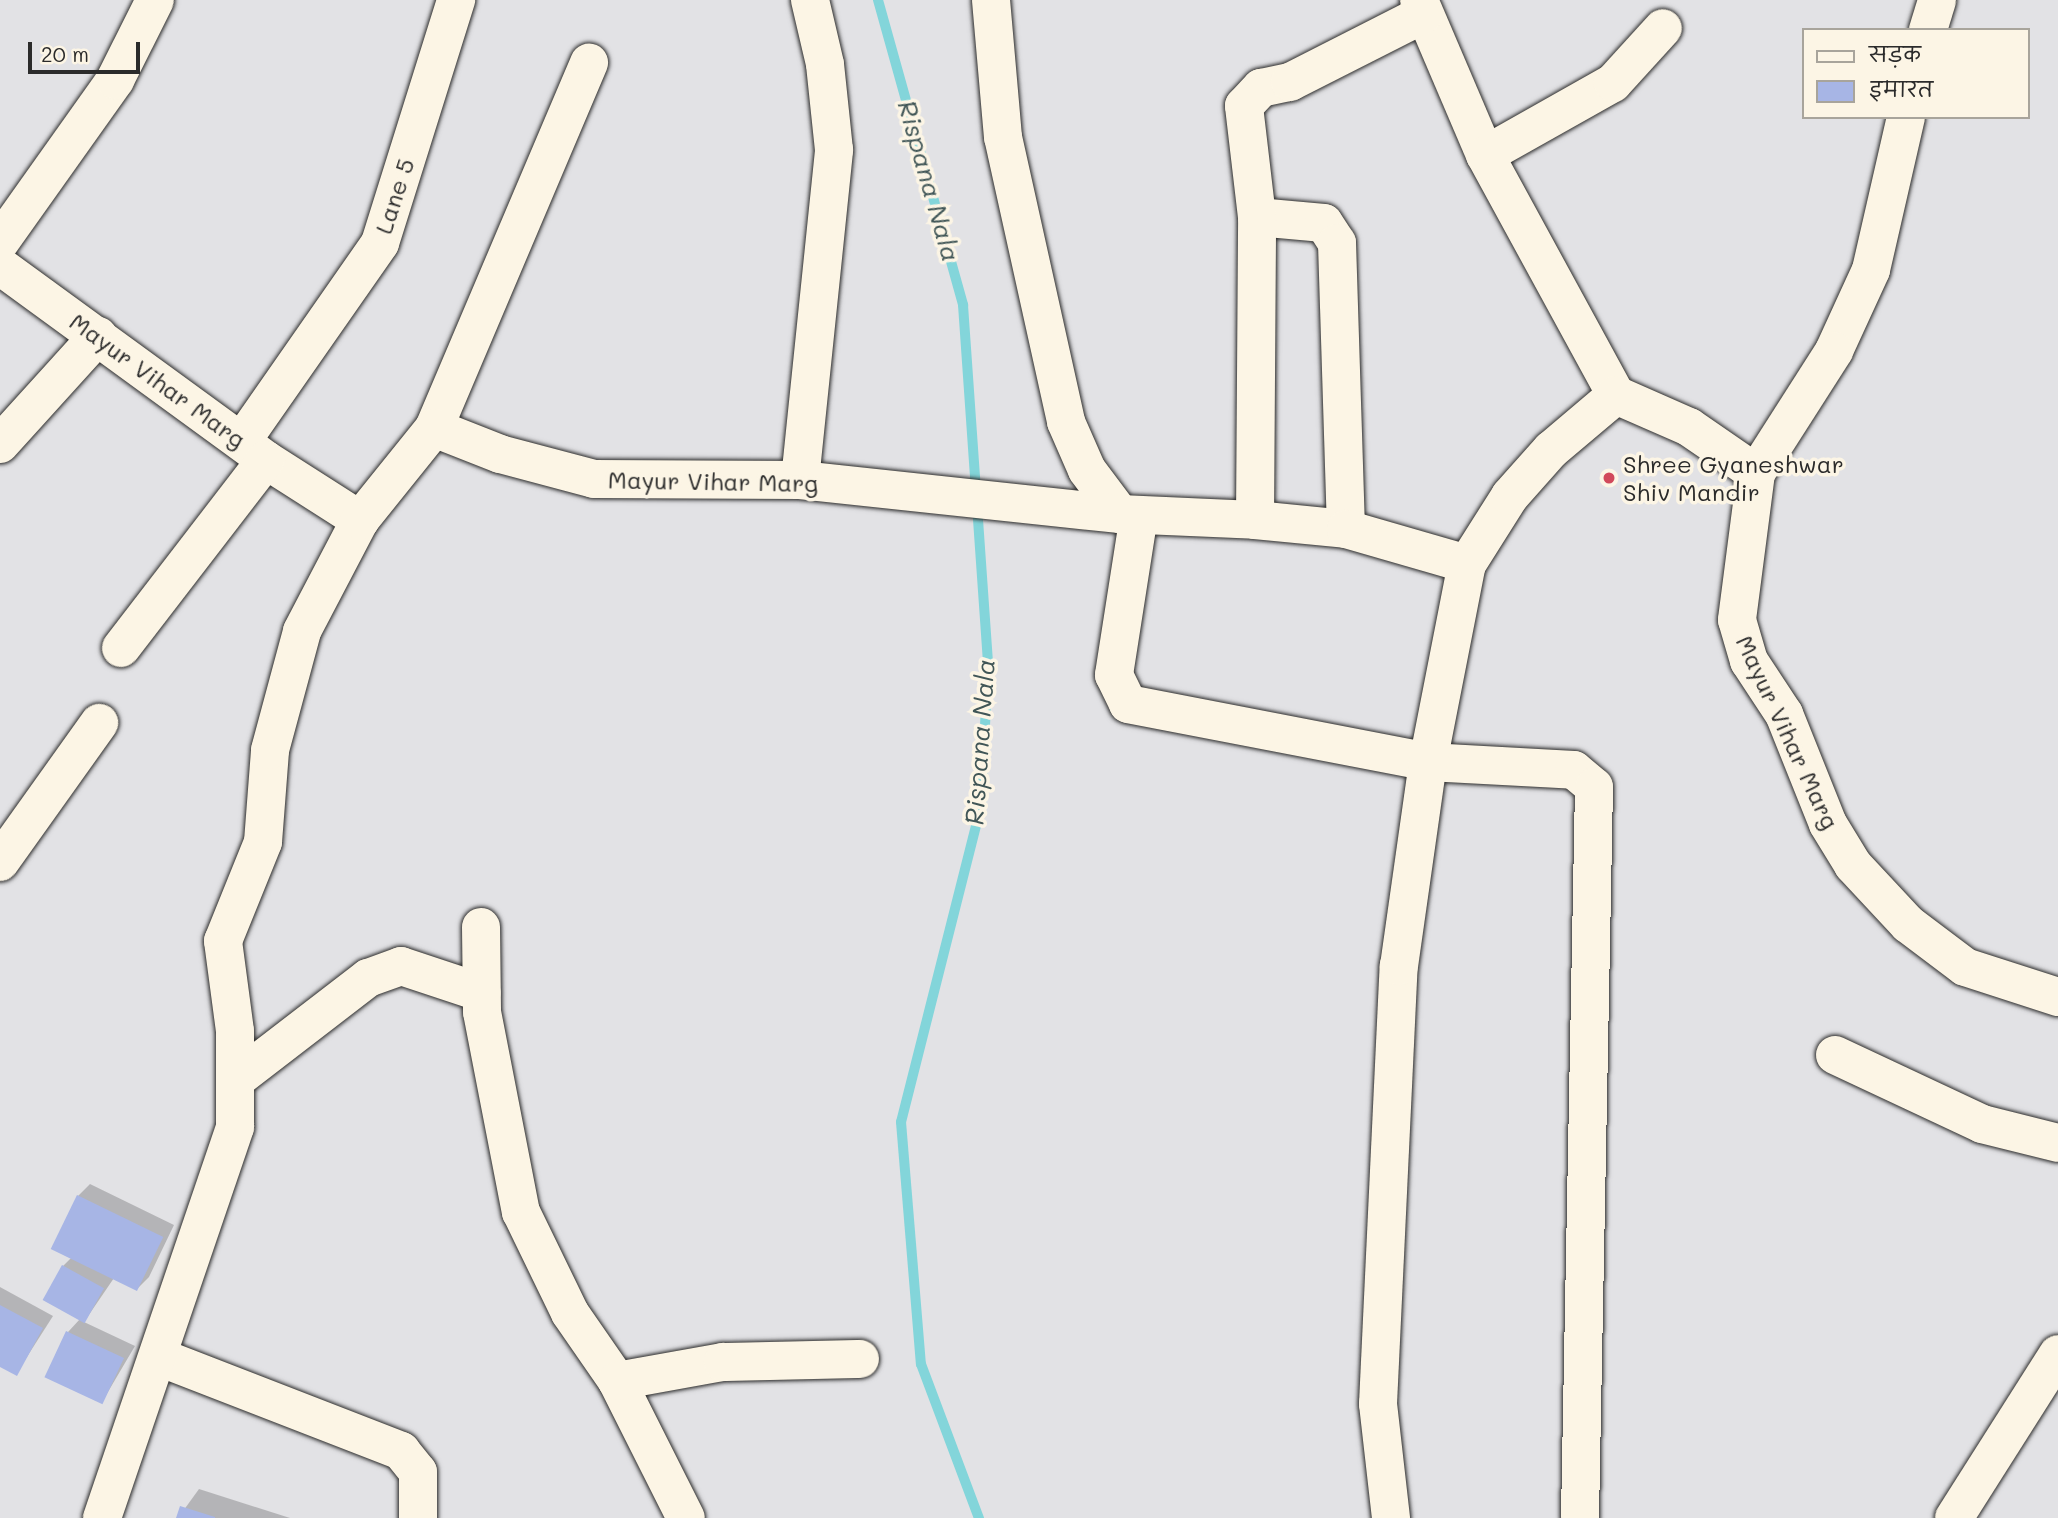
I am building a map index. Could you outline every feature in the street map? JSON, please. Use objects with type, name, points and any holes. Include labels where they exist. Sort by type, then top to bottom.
[{"type":"street","points":[[0,242],[114,80],[155,0]]},
{"type":"street","name":"Lane 5","points":[[121,648],[254,450],[380,243],[456,0]]},
{"type":"street","points":[[800,480],[834,150],[810,0]]},
{"type":"street","points":[[991,0],[1003,137],[1066,422],[1087,470],[1119,512],[1114,675],[1128,704],[1428,762],[1574,770],[1594,787],[1580,1518]]},
{"type":"street","points":[[1929,28],[1937,0]]},
{"type":"street","points":[[1255,520],[1257,217],[1245,139],[1244,106],[1252,95],[1421,7],[1485,155],[1616,395],[1689,428],[1756,473],[1834,351],[1871,270],[1906,119]]},
{"type":"street","points":[[1485,155],[1613,83],[1663,28]]},
{"type":"street","points":[[102,1518],[159,1357],[235,1127],[238,1078],[223,941],[263,842],[270,750],[302,631],[360,520],[435,428],[589,63]]},
{"type":"street","points":[[1257,217],[1324,223],[1337,243],[1346,529]]},
{"type":"street","name":"Mayur Vihar Marg","points":[[0,266],[254,450],[360,520]]},
{"type":"street","points":[[0,444],[98,336]]},
{"type":"street","points":[[1391,1518],[1378,1404],[1385,1194],[1399,966],[1428,762],[1467,564],[1510,496],[1551,450],[1616,395]]},
{"type":"street","name":"Mayur Vihar Marg","points":[[435,428],[500,454],[594,479],[800,480],[1119,512],[1255,520],[1346,529],[1467,564]]},
{"type":"street","name":"Mayur Vihar Marg","points":[[1756,473],[1737,620],[1749,661],[1807,760],[1828,824],[1853,864],[1908,924],[1965,967],[2058,997]]},
{"type":"street","points":[[0,862],[99,723]]},
{"type":"street","points":[[481,926],[482,993],[498,1116],[521,1212],[570,1313],[617,1381],[686,1518]]},
{"type":"street","points":[[238,1078],[368,978],[401,966],[482,993]]},
{"type":"street","points":[[1835,1055],[1982,1124],[2058,1143]]},
{"type":"street","points":[[1954,1518],[2058,1354]]},
{"type":"street","points":[[159,1357],[401,1451],[418,1472],[418,1518]]},
{"type":"street","points":[[617,1381],[723,1362],[860,1359]]},
{"type":"building","points":[[77,1195],[163,1237],[137,1291],[51,1249]]},
{"type":"building","points":[[62,1265],[104,1288],[85,1323],[43,1300]]},
{"type":"building","points":[[0,1305],[43,1328],[17,1376],[0,1367]]},
{"type":"building","points":[[66,1331],[124,1358],[102,1404],[44,1377]]},
{"type":"building","points":[[180,1506],[215,1517],[215,1518],[176,1518]]},
{"type":"waterway","name":"Rispana Nala","points":[[878,0],[963,305],[988,664],[981,806],[901,1122],[921,1364],[979,1518]]},
{"type":"place","name":"Shree Gyaneshwar Shiv Mandir","points":[[1609,478]]}]
